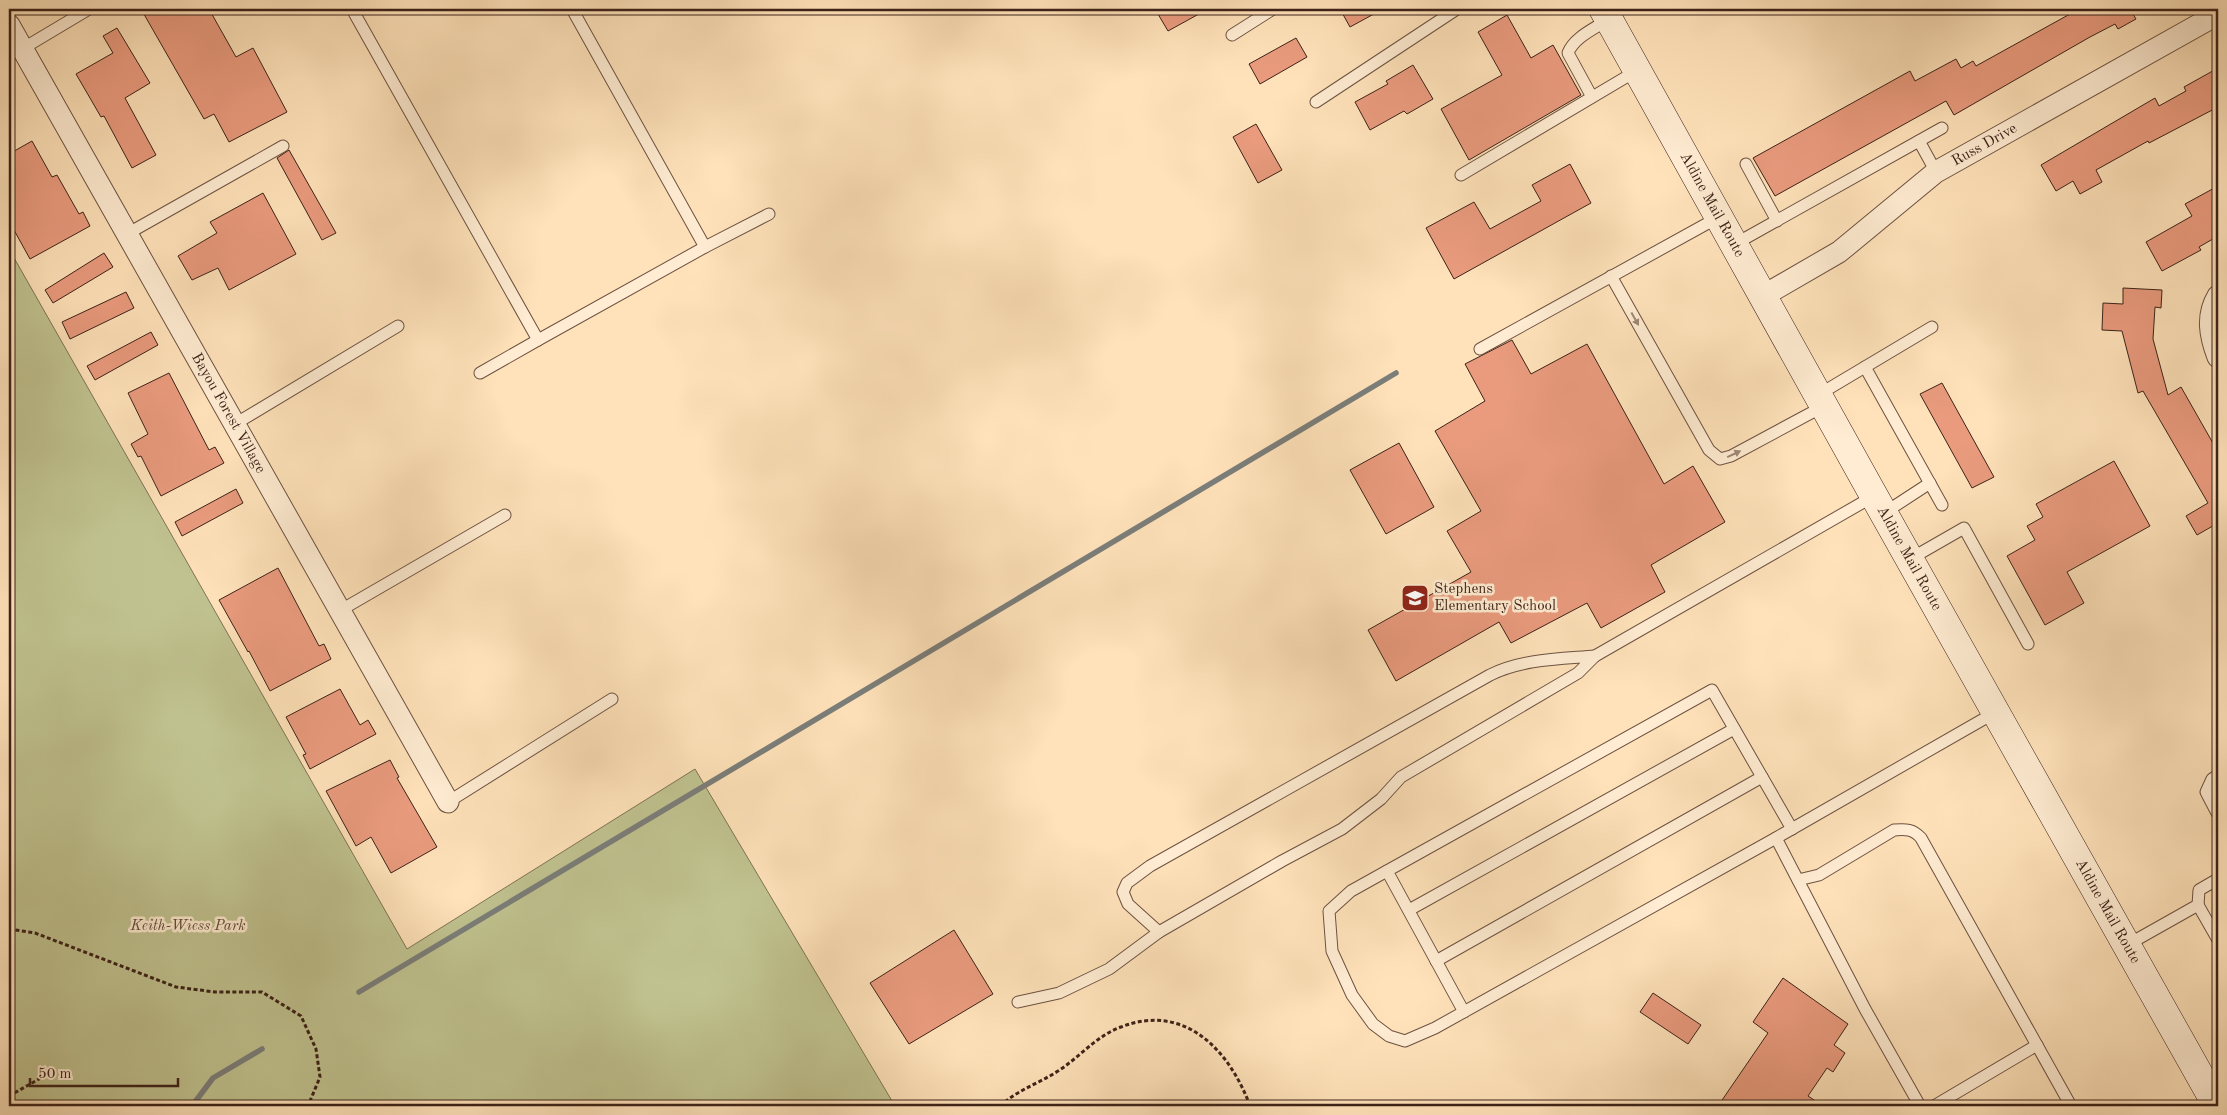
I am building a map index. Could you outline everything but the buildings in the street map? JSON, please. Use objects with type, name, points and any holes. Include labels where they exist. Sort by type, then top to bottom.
[{"type":"main road","name":"Aldine Mail Route","points":[[1606,14],[1879,504],[2217,1102]]},
{"type":"street","name":"Russ Drive","points":[[1763,296],[1839,252],[1936,172],[2218,14]]},
{"type":"street","name":"Bayou Forest Village","points":[[9,26],[448,802]]},
{"type":"street","points":[[2218,296],[2210,316],[2210,328],[2218,357]]},
{"type":"lane","points":[[22,49],[89,9]]},
{"type":"lane","points":[[352,9],[538,340]]},
{"type":"lane","points":[[572,9],[705,247]]},
{"type":"lane","points":[[1232,35],[1272,9]]},
{"type":"lane","points":[[1316,102],[1457,9]]},
{"type":"lane","points":[[1592,97],[1568,53],[1570,47],[1606,14]]},
{"type":"lane","points":[[1461,175],[1638,70]]},
{"type":"lane","points":[[1734,244],[1942,128]]},
{"type":"lane","points":[[1919,141],[1936,172]]},
{"type":"lane","points":[[127,234],[284,146]]},
{"type":"lane","points":[[1746,164],[1777,221]]},
{"type":"lane","points":[[480,373],[705,247],[769,214]]},
{"type":"lane","points":[[1480,349],[1719,217]]},
{"type":"lane","points":[[1612,276],[1709,450],[1720,459],[1731,456],[1821,400],[1865,367],[1932,327]]},
{"type":"lane","points":[[235,424],[398,326]]},
{"type":"lane","points":[[1865,367],[1942,505]]},
{"type":"lane","points":[[1018,1002],[1059,993],[1109,969],[1159,932],[1282,860],[1342,829],[1366,812],[1408,773],[1578,672],[1595,656],[1879,504],[1930,483]]},
{"type":"lane","points":[[341,610],[505,514]]},
{"type":"lane","points":[[1910,559],[1964,528],[2028,644]]},
{"type":"lane","points":[[1159,932],[1128,904],[1122,892],[1126,883],[1150,866],[1503,668],[1541,660],[1595,656]]},
{"type":"lane","points":[[1792,829],[1712,690],[1350,891],[1329,911],[1332,951],[1352,995],[1373,1024],[1390,1036],[1405,1041],[1435,1028],[1464,1012],[1792,829],[1996,712]]},
{"type":"lane","points":[[448,802],[612,698]]},
{"type":"lane","points":[[1409,910],[1734,729]]},
{"type":"lane","points":[[2218,776],[2212,779],[2206,792],[2218,815]]},
{"type":"lane","points":[[1436,961],[1762,777]]},
{"type":"lane","points":[[1798,880],[1819,875],[1894,830],[1907,829],[1915,832],[1921,838],[2071,1106]]},
{"type":"lane","points":[[1776,838],[1866,1009],[1920,1106]]},
{"type":"lane","points":[[1387,871],[1464,1012]]},
{"type":"lane","points":[[2218,879],[2199,890],[2198,905],[2218,940]]},
{"type":"lane","points":[[2127,945],[2198,905]]},
{"type":"lane","points":[[1934,1106],[2037,1045]]},
{"type":"path","points":[[9,929],[35,933],[176,987],[215,992],[262,992],[302,1016],[316,1049],[320,1077],[308,1106]]},
{"type":"path","points":[[1000,1106],[1032,1083],[1058,1071],[1084,1049],[1106,1034],[1127,1025],[1149,1021],[1176,1024],[1199,1034],[1213,1045],[1225,1057],[1235,1072],[1250,1106]]},
{"type":"path","points":[[9,1096],[55,1070]]},
{"type":"green space","name":"Keith-Wiess Park","points":[[9,249],[407,949],[695,769],[895,1106],[9,1106]]},
{"type":"waterway","points":[[359,992],[1396,373]]},
{"type":"waterway","points":[[192,1106],[213,1078],[262,1049]]},
{"type":"place","name":"Stephens Elementary School","points":[[1415,598]]}]
